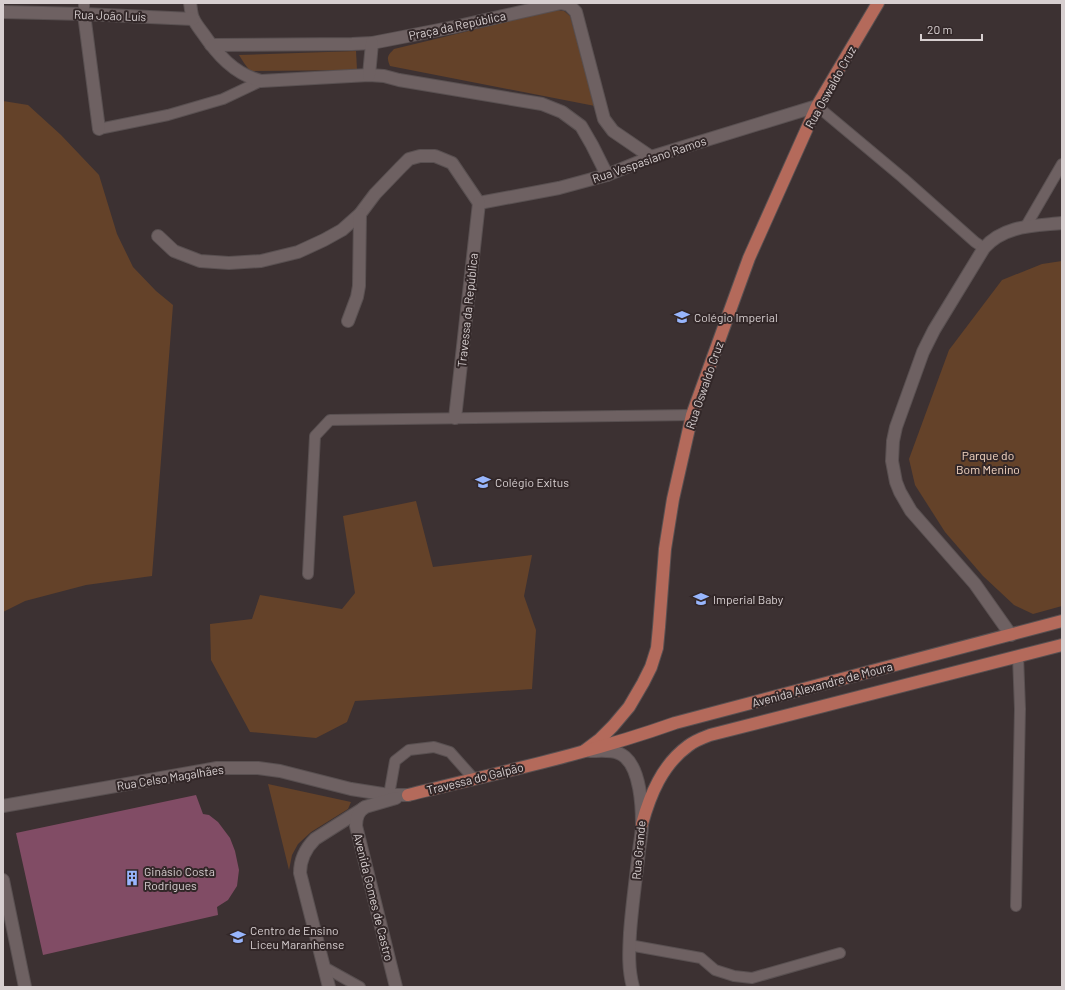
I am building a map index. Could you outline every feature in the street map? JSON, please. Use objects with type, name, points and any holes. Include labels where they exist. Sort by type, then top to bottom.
[{"type":"main road","name":"Rua Oswaldo Cruz","points":[[584,751],[600,739],[629,707],[644,684],[651,667],[657,648],[666,542],[673,499],[692,415],[749,258],[817,106],[878,3]]},
{"type":"main road","name":"Avenida Alexandre de Moura","points":[[584,751],[674,723],[1062,621]]},
{"type":"main road","name":"Avenida Alexandre de Moura","points":[[642,824],[653,791],[664,771],[678,754],[688,746],[704,737],[1062,645]]},
{"type":"main road","name":"Travessa do Galpão","points":[[408,795],[584,751]]},
{"type":"street","points":[[190,3],[193,19],[210,45],[237,72],[253,79],[261,81],[370,75],[384,76],[399,80],[542,104],[562,112],[581,126],[607,175]]},
{"type":"street","name":"Praça da República","points":[[210,45],[372,43],[454,27],[561,3],[569,5],[576,12],[604,119],[613,131],[651,157]]},
{"type":"street","points":[[84,8],[99,129]]},
{"type":"street","name":"Rua João Luís","points":[[3,12],[84,8],[193,19]]},
{"type":"street","points":[[370,75],[372,43]]},
{"type":"street","name":"Rua Vespasiano Ramos","points":[[479,203],[559,188],[607,175],[651,157],[817,106]]},
{"type":"street","points":[[158,236],[174,250],[200,260],[228,264],[261,261],[298,252],[342,230],[360,214],[375,194],[400,168],[409,160],[420,156],[435,156],[452,163],[479,203]]},
{"type":"street","name":"Travessa da República","points":[[455,418],[479,203]]},
{"type":"street","points":[[348,321],[357,297],[359,286],[360,214]]},
{"type":"street","points":[[1011,635],[975,584],[911,511],[905,502],[895,477],[892,461],[892,441],[923,352],[934,330],[984,248],[990,241],[1005,232],[1026,226],[1062,223]]},
{"type":"street","name":"Rua Grande","points":[[584,751],[613,752],[624,756],[633,768],[638,787],[642,824],[629,946],[629,963],[633,987]]},
{"type":"street","name":"Rua Celso Magalhães","points":[[3,806],[217,768],[258,768],[280,771],[351,789],[389,795],[408,795]]},
{"type":"street","name":"Travessa do Galpão","points":[[365,807],[408,795]]},
{"type":"street","name":"Avenida Gomes de Castro","points":[[329,987],[300,873],[300,866],[309,845],[315,839],[365,807]]},
{"type":"street","name":"Avenida Gomes de Castro","points":[[365,807],[358,816],[356,826],[396,987]]},
{"type":"street","points":[[3,880],[26,987]]},
{"type":"lane","points":[[99,129],[168,115],[224,99],[261,81]]},
{"type":"lane","points":[[817,106],[903,178],[975,242],[984,248]]},
{"type":"lane","points":[[1026,226],[1059,177],[1062,164]]},
{"type":"lane","points":[[308,574],[314,436],[330,420],[692,415]]},
{"type":"lane","points":[[1016,906],[1020,709],[1018,656]]},
{"type":"lane","points":[[389,795],[395,761],[409,750],[434,748],[450,752],[474,779]]},
{"type":"lane","points":[[629,946],[701,958],[715,970],[734,976],[752,978],[840,953]]},
{"type":"lane","points":[[324,967],[360,987]]},
{"type":"green space","points":[[556,10],[564,11],[570,16],[595,106],[390,66],[388,60],[388,56],[394,49]]},
{"type":"green space","points":[[356,51],[357,70],[250,71],[239,55]]},
{"type":"green space","points":[[3,101],[28,105],[61,135],[99,175],[117,234],[133,267],[156,291],[173,305],[152,576],[86,585],[25,601],[3,612]]},
{"type":"green space","name":"Parque do Bom Menino","points":[[1062,261],[1062,606],[1033,614],[1014,605],[983,576],[945,532],[915,485],[909,459],[949,350],[1002,280],[1042,264]]},
{"type":"green space","points":[[416,501],[433,567],[532,555],[524,596],[536,630],[532,689],[355,701],[347,722],[316,738],[250,732],[211,660],[210,624],[252,619],[260,595],[342,609],[355,593],[343,516]]},
{"type":"green space","points":[[268,784],[351,802],[348,809],[311,832],[298,844],[292,855],[289,870]]},
{"type":"building","name":"Ginásio Costa Rodrigues","points":[[196,795],[203,814],[209,815],[218,822],[230,838],[235,851],[239,870],[237,886],[228,900],[217,907],[218,915],[43,955],[16,833]]},
{"type":"place","name":"Colégio Imperial","points":[[682,317]]},
{"type":"place","name":"Colégio Exitus","points":[[483,482]]},
{"type":"place","name":"Imperial Baby","points":[[701,599]]},
{"type":"place","name":"Ginásio Costa Rodrigues","points":[[132,878]]},
{"type":"place","name":"Centro de Ensino Liceu Maranhense","points":[[238,937]]}]
